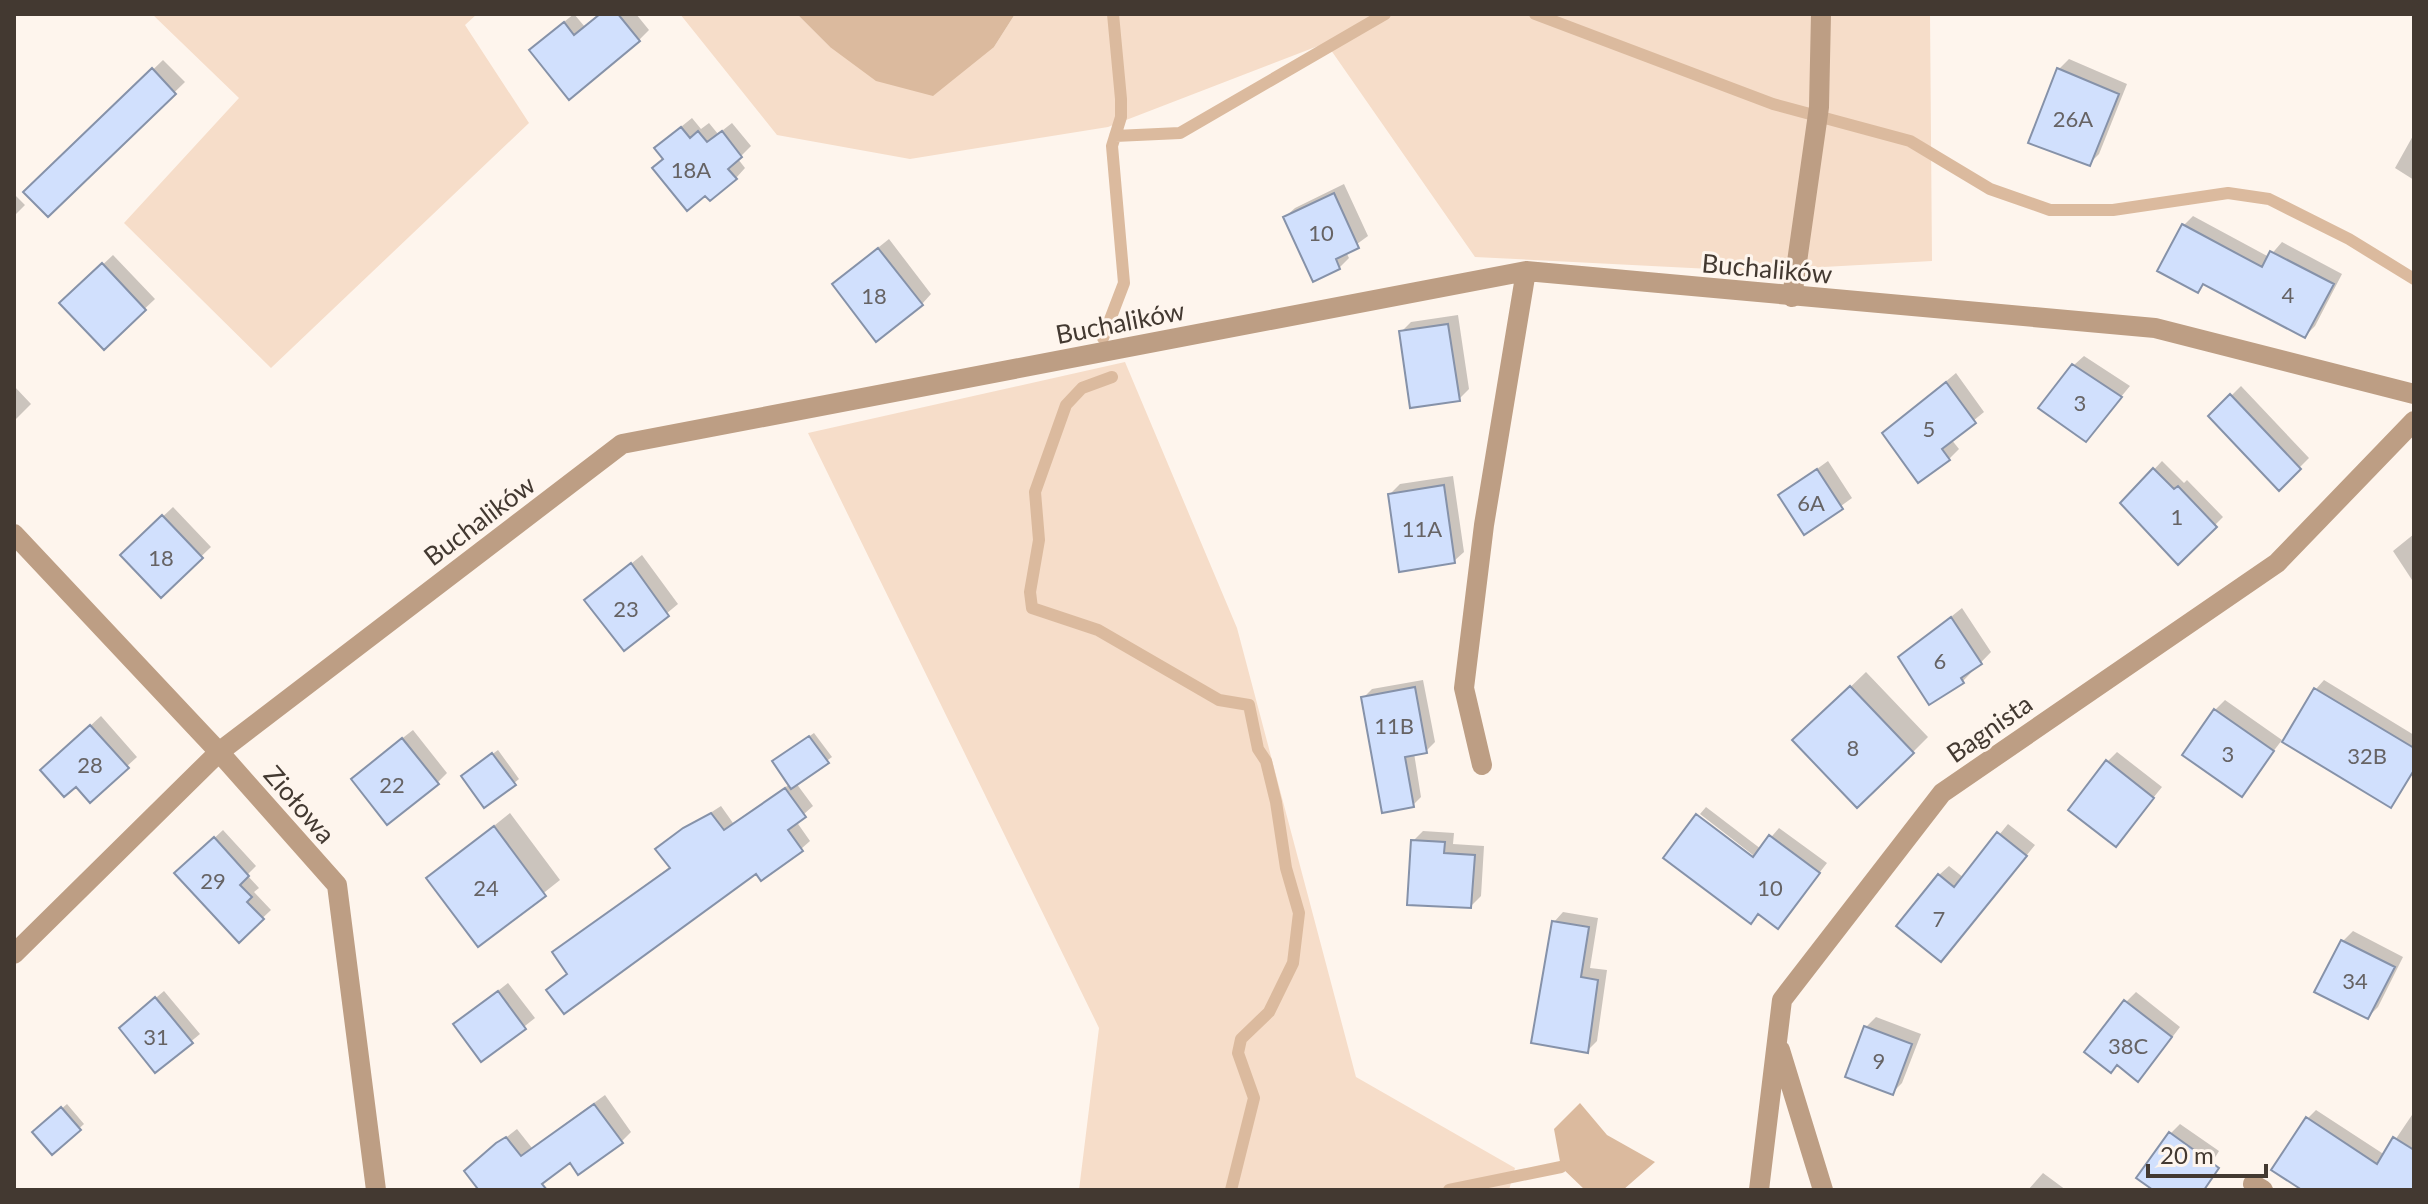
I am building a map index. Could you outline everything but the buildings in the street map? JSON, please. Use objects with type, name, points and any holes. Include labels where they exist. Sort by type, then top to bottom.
[{"type":"street","points":[[1792,297],[1817,116],[1821,14]]},
{"type":"street","points":[[1482,765],[1464,688],[1484,525],[1526,271]]},
{"type":"street","name":"Buchalików","points":[[14,954],[219,752],[622,444],[1526,271],[2155,328],[2414,394]]},
{"type":"street","name":"Bagnista","points":[[1759,1190],[1782,1000],[1942,793],[2277,563],[2414,421]]},
{"type":"street","name":"Ziołowa","points":[[14,534],[219,752],[337,885],[376,1190]]},
{"type":"street","points":[[1777,1042],[1823,1190]]},
{"type":"shaded area","points":[[152,14],[477,14],[465,25],[529,123],[271,368],[124,223],[239,98]]},
{"type":"shaded area","points":[[680,14],[797,14],[830,47],[994,47],[1015,14],[1930,14],[1932,261],[1750,271],[1475,257],[1326,43],[1108,127],[910,159],[777,135]]},
{"type":"shaded area","points":[[797,14],[1015,14],[994,47],[933,96],[876,81],[830,47]]},
{"type":"shaded area","points":[[1125,362],[1237,628],[1356,1077],[1515,1168],[1509,1190],[1079,1190],[1099,1028],[808,433]]},
{"type":"shaded area","points":[[1580,1103],[1607,1135],[1655,1162],[1623,1190],[1585,1190],[1561,1167],[1554,1129]]},
{"type":"waterway","points":[[1103,338],[1124,283],[1112,146],[1121,117],[1113,14]]},
{"type":"waterway","points":[[1115,136],[1180,133],[1385,14]]},
{"type":"waterway","points":[[1535,14],[1773,104],[1910,141],[1990,189],[2050,210],[2113,210],[2228,193],[2269,199],[2349,239],[2414,279]]},
{"type":"waterway","points":[[1112,377],[1082,388],[1066,405],[1035,492],[1039,540],[1030,592],[1032,608],[1098,630],[1219,700],[1249,705],[1258,749],[1266,761],[1276,802],[1286,868],[1299,913],[1293,963],[1269,1012],[1241,1039],[1238,1053],[1254,1098],[1231,1190]]},
{"type":"waterway","points":[[1449,1190],[1561,1167]]}]
